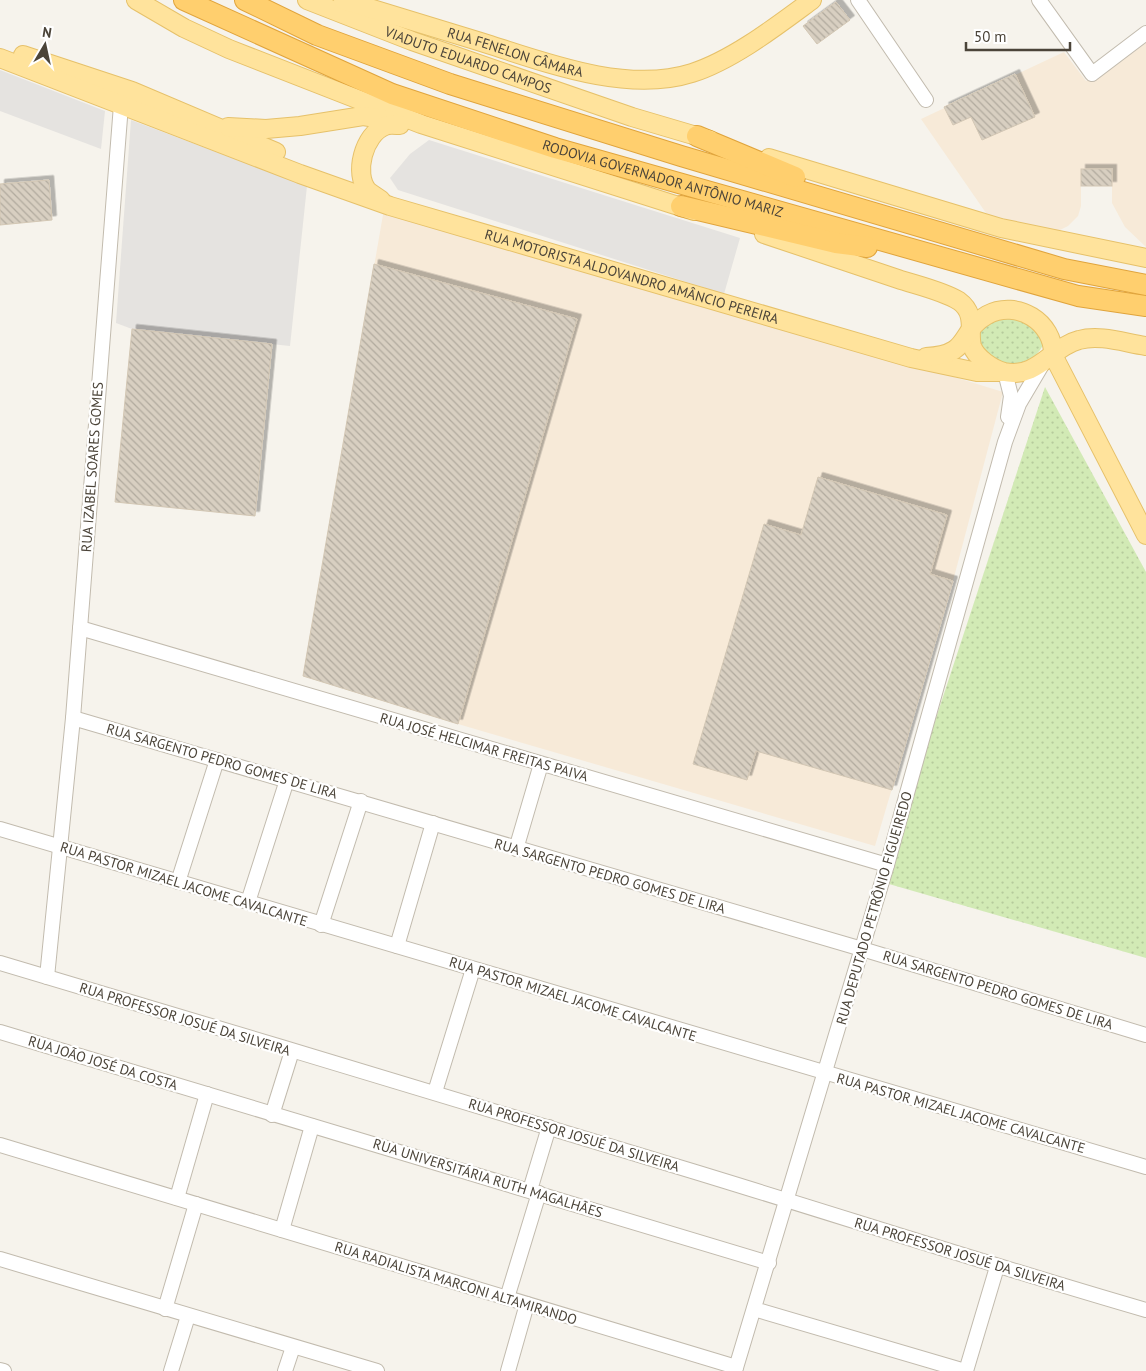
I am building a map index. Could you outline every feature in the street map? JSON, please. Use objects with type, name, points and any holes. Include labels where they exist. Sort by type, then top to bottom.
[{"type":"highway","name":"RODOVIA GOVERNADOR ANTÔNIO MARIZ","points":[[245,0],[317,35],[450,84],[934,231],[1085,274],[1146,285]]},
{"type":"highway","name":"RODOVIA GOVERNADOR ANTÔNIO MARIZ","points":[[189,3],[392,94],[555,148],[1078,296],[1146,306]]},
{"type":"highway","points":[[696,136],[754,161],[934,231]]},
{"type":"highway","points":[[681,206],[836,242],[946,259]]},
{"type":"main road","points":[[136,0],[184,28],[229,49],[421,124],[681,206],[959,301],[968,311],[972,329],[972,346],[978,355],[990,365],[1005,372],[1026,371],[1048,360],[1064,346],[1091,337],[1146,346]]},
{"type":"main road","name":"VIADUTO EDUARDO CAMPOS","points":[[307,0],[412,41],[632,117],[1001,228],[1146,258]]},
{"type":"main road","name":"RUA FENELON CÂMARA","points":[[343,0],[568,69],[610,78],[653,79],[692,73],[732,53],[812,0]]},
{"type":"main road","name":"RUA MOTORISTA ALDOVANDRO AMÂNCIO PEREIRA","points":[[0,48],[132,90],[304,164],[354,192]]},
{"type":"main road","name":"RUA MOTORISTA ALDOVANDRO AMÂNCIO PEREIRA","points":[[0,58],[300,174],[390,206],[911,358],[977,372],[1005,372]]},
{"type":"main road","points":[[186,129],[219,127],[266,129],[300,126],[363,116],[421,124]]},
{"type":"main road","points":[[390,206],[368,190],[362,175],[362,158],[370,139],[384,126],[421,124]]},
{"type":"main road","points":[[972,329],[988,314],[1014,311],[1033,316],[1047,329],[1054,342],[1048,360],[1146,535]]},
{"type":"main road","name":"RUA MOTORISTA ALDOVANDRO AMÂNCIO PEREIRA","points":[[911,358],[935,357],[951,353],[964,344],[972,329]]},
{"type":"street","points":[[858,0],[926,100]]},
{"type":"street","points":[[1039,0],[1092,74],[1146,33]]},
{"type":"street","points":[[121,105],[132,90]]},
{"type":"street","name":"RUA IZABEL SOARES GOMES","points":[[47,977],[73,718],[121,105]]},
{"type":"street","name":"RUA DEPUTADO PETRÔNIO FIGUEIREDO","points":[[735,1369],[769,1263],[786,1200],[887,866],[1005,442],[1030,381],[1048,360]]},
{"type":"street","name":"RUA DEPUTADO PETRÔNIO FIGUEIREDO","points":[[1005,372],[1011,396],[1005,442]]},
{"type":"street","name":"RUA JOSÉ HELCIMAR FREITAS PAIVA","points":[[80,628],[887,866]]},
{"type":"street","name":"RUA SARGENTO PEDRO GOMES DE LIRA","points":[[73,718],[862,949],[1146,1035]]},
{"type":"street","points":[[178,882],[216,760]]},
{"type":"street","points":[[516,849],[542,764]]},
{"type":"street","points":[[248,902],[287,780]]},
{"type":"street","points":[[321,925],[361,801]]},
{"type":"street","points":[[397,946],[433,823]]},
{"type":"street","name":"RUA PASTOR MIZAEL JACOME CAVALCANTE","points":[[0,829],[1146,1167]]},
{"type":"street","name":"RUA PROFESSOR JOSUÉ DA SILVEIRA","points":[[0,963],[435,1092],[997,1267],[1146,1310]]},
{"type":"street","points":[[435,1092],[473,969]]},
{"type":"street","name":"RUA JOÃO JOSÉ DA COSTA","points":[[0,1032],[207,1094]]},
{"type":"street","points":[[272,1115],[292,1051]]},
{"type":"street","points":[[177,1198],[207,1094]]},
{"type":"street","name":"RUA UNIVERSITÁRIA RUTH MAGALHÃES","points":[[207,1094],[769,1263]]},
{"type":"street","points":[[282,1230],[312,1126]]},
{"type":"street","points":[[507,1298],[535,1192],[549,1127]]},
{"type":"street","name":"RUA RADIALISTA MARCONI ALTAMIRANDO","points":[[0,1145],[527,1304],[735,1369]]},
{"type":"street","points":[[166,1309],[196,1204]]},
{"type":"street","points":[[0,1259],[377,1371]]},
{"type":"street","points":[[754,1309],[966,1371],[997,1267]]},
{"type":"street","points":[[508,1371],[527,1304]]},
{"type":"street","points":[[171,1371],[188,1316]]},
{"type":"street","points":[[285,1371],[293,1346]]},
{"type":"street","points":[[0,1370],[4,1371]]},
{"type":"shaded area","points":[[1146,43],[1146,247],[1125,227],[1112,203],[1112,186],[1081,186],[1081,206],[1078,216],[1068,226],[1054,233],[986,213],[921,119],[1064,52],[1086,81],[1096,74],[1100,77]]},
{"type":"shaded area","points":[[0,70],[105,111],[101,149],[0,111]]},
{"type":"shaded area","points":[[131,120],[307,186],[290,346],[132,329],[116,323]]},
{"type":"shaded area","points":[[429,140],[740,238],[724,294],[398,190],[390,178],[410,154]]},
{"type":"shaded area","points":[[384,209],[808,332],[1003,392],[953,581],[875,846],[458,724],[303,676]]},
{"type":"green space","points":[[1004,318],[1031,321],[1044,341],[1037,354],[1023,362],[1008,364],[993,360],[985,353],[979,338],[982,329],[990,322]]},
{"type":"green space","points":[[1045,387],[1146,572],[1146,958],[882,882]]},
{"type":"building","points":[[836,2],[850,20],[817,44],[803,26]]},
{"type":"building","points":[[1015,74],[1035,117],[982,140],[971,117],[953,125],[944,107]]},
{"type":"building","points":[[1081,169],[1112,169],[1112,186],[1081,186]]},
{"type":"building","points":[[49,180],[52,220],[0,225],[0,184]]},
{"type":"building","points":[[374,264],[577,319],[458,724],[303,676]]},
{"type":"building","points":[[132,329],[272,344],[255,516],[115,502]]},
{"type":"building","points":[[818,477],[947,515],[930,574],[953,581],[892,790],[756,751],[747,780],[693,764],[764,524],[801,535]]}]
